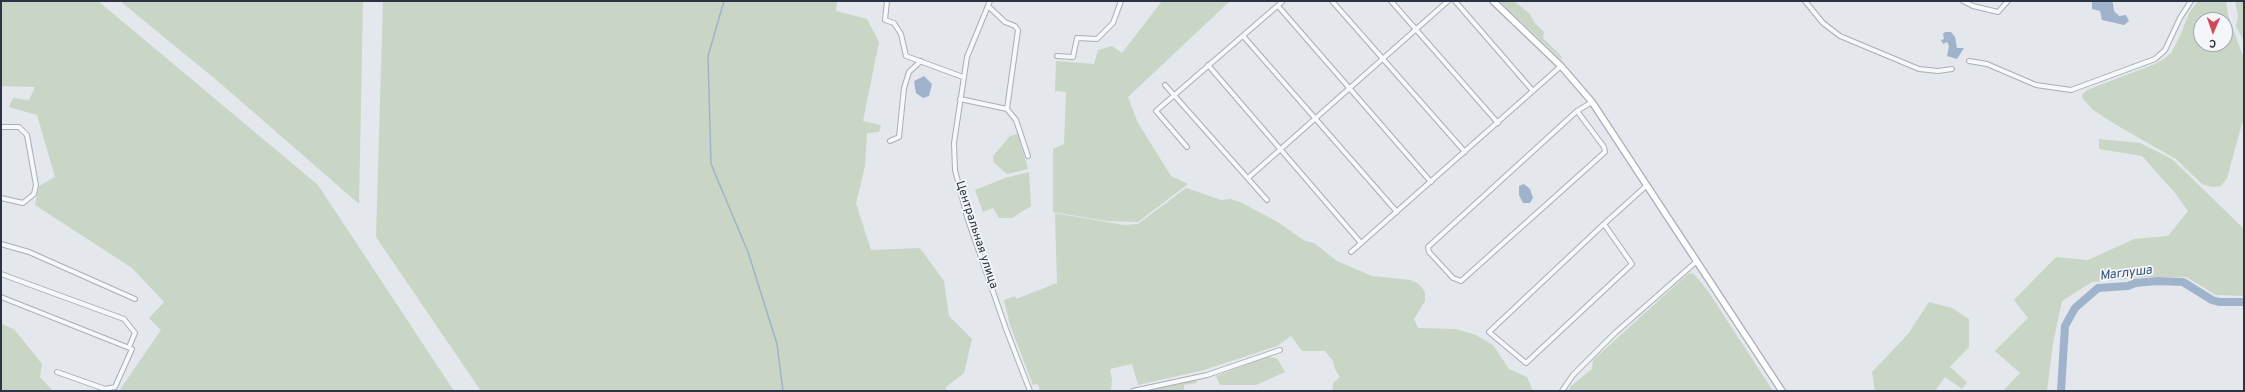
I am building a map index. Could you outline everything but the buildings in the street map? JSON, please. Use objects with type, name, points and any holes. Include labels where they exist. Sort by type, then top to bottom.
[{"type":"main road","points":[[1493,1],[1562,66],[1592,102],[1782,391]]},
{"type":"street","points":[[887,1],[885,20],[894,23],[901,34],[906,56],[963,77]]},
{"type":"street","points":[[1057,56],[1073,57],[1077,38],[1096,39],[1113,23],[1121,1]]},
{"type":"street","points":[[1187,147],[1156,111],[1283,1]]},
{"type":"street","points":[[1332,1],[1465,152]]},
{"type":"street","points":[[1391,1],[1498,123]]},
{"type":"street","points":[[1248,178],[1448,1]]},
{"type":"street","points":[[1455,1],[1533,91]]},
{"type":"street","points":[[1805,1],[1823,23],[1840,36],[1919,68],[1938,71],[1952,69]]},
{"type":"street","points":[[1963,1],[1972,6],[1998,12],[2008,1]]},
{"type":"street","points":[[1969,62],[1987,64],[2036,86],[2071,90],[2155,60],[2165,50],[2180,18],[2191,1]]},
{"type":"street","points":[[989,3],[1005,22],[1015,26],[1018,30],[1007,109]]},
{"type":"street","name":"Центральная улица","points":[[989,3],[967,57],[954,143],[955,170],[967,217],[1006,329],[1030,391]]},
{"type":"street","points":[[1278,6],[1431,182]]},
{"type":"street","points":[[1244,36],[1397,212]]},
{"type":"street","points":[[890,141],[899,137],[904,88],[909,72],[921,61]]},
{"type":"street","points":[[1208,65],[1281,148],[1361,243]]},
{"type":"street","points":[[1351,252],[1562,66]]},
{"type":"street","points":[[1165,86],[1267,200]]},
{"type":"street","points":[[960,99],[1007,109],[1016,120],[1028,156]]},
{"type":"street","points":[[1577,111],[1604,146],[1605,152],[1461,281],[1453,278],[1429,252],[1428,247],[1577,111],[1592,102]]},
{"type":"street","points":[[1,127],[19,127],[27,135],[36,185],[34,194],[23,203],[1,198]]},
{"type":"street","points":[[1604,224],[1632,264],[1526,363],[1490,332],[1604,224],[1646,186]]},
{"type":"street","points":[[1,244],[29,252],[135,299]]},
{"type":"street","points":[[1562,391],[1573,376],[1615,333],[1697,262]]},
{"type":"street","points":[[1,274],[124,319],[135,334],[128,347]]},
{"type":"street","points":[[1,297],[132,349],[114,387],[105,389],[57,372]]},
{"type":"street","points":[[1133,391],[1207,375],[1280,350]]},
{"type":"green space","points":[[1,1],[98,1],[318,185],[454,391],[119,391],[161,330],[149,318],[164,302],[132,268],[35,205],[39,186],[55,177],[37,115],[9,107],[13,98],[29,100],[35,87],[1,86]]},
{"type":"green space","points":[[120,1],[363,1],[359,204],[220,83]]},
{"type":"green space","points":[[383,1],[837,1],[836,11],[867,19],[879,42],[863,121],[881,125],[879,132],[867,133],[865,166],[856,203],[871,250],[920,248],[944,281],[949,316],[972,339],[964,373],[946,387],[946,391],[481,391],[376,237]]},
{"type":"green space","points":[[1162,1],[1230,1],[1128,97],[1138,123],[1171,176],[1188,184],[1138,222],[1106,221],[1053,212],[1053,149],[1064,144],[1066,92],[1055,91],[1056,61],[1094,64],[1098,50],[1112,46],[1122,53]]},
{"type":"green space","points":[[1499,1],[1514,1],[1530,14],[1534,22],[1544,32],[1543,38],[1563,58],[1561,59]]},
{"type":"green space","points":[[2198,1],[2226,1],[2228,12],[2193,12],[2193,52],[2233,52],[2233,29],[2244,59],[2243,120],[2227,178],[2221,186],[2212,187],[2202,184],[2176,159],[2113,123],[2093,110],[2083,99],[2082,95],[2087,90],[2155,64],[2164,59],[2171,53],[2180,36],[2189,13]]},
{"type":"green space","points":[[2235,1],[2244,1],[2244,42],[2236,26],[2238,16]]},
{"type":"green space","points":[[1018,134],[1028,169],[1007,174],[994,163],[993,156],[1010,136]]},
{"type":"green space","points":[[2099,139],[2140,143],[2172,159],[2244,229],[2244,296],[2216,295],[2186,277],[2150,277],[2092,282],[2062,301],[2053,343],[2047,391],[2003,391],[2020,373],[1995,351],[2028,318],[2014,300],[2056,257],[2088,260],[2134,239],[2168,236],[2188,211],[2175,193],[2142,156],[2099,149]]},
{"type":"green space","points":[[1029,172],[1031,206],[1012,218],[999,218],[993,208],[983,212],[975,190],[1005,178]]},
{"type":"green space","points":[[1186,188],[1221,200],[1231,199],[1240,202],[1276,221],[1305,241],[1314,243],[1337,261],[1372,276],[1410,280],[1419,284],[1425,292],[1425,301],[1414,319],[1418,328],[1456,329],[1476,335],[1493,345],[1509,369],[1527,377],[1533,391],[1332,391],[1333,383],[1340,377],[1335,369],[1333,361],[1325,351],[1302,351],[1291,336],[1277,346],[1204,370],[1138,385],[1132,364],[1110,369],[1112,380],[1111,391],[1040,391],[1038,384],[1033,385],[1010,325],[1004,300],[1015,296],[1016,299],[1057,283],[1055,213],[1124,225],[1138,224]]},
{"type":"green space","points":[[1689,273],[1694,274],[1708,291],[1773,391],[1569,391],[1570,387],[1592,369],[1593,360]]},
{"type":"green space","points":[[1929,302],[1952,308],[1969,319],[1969,347],[1950,367],[1967,382],[1962,389],[1945,377],[1935,391],[1875,391],[1872,372],[1908,334]]},
{"type":"green space","points":[[1,324],[14,329],[42,364],[40,377],[53,391],[1,391]]},
{"type":"green space","points":[[1266,357],[1277,358],[1285,372],[1256,385],[1220,385],[1216,376]]},
{"type":"green space","points":[[1196,379],[1197,383],[1184,385],[1184,391],[1140,391]]},
{"type":"water","points":[[2110,1],[2113,3],[2114,11],[2119,16],[2126,15],[2129,21],[2124,25],[2102,20],[2100,11],[2092,9],[2092,2]]},
{"type":"water","points":[[1945,32],[1951,32],[1955,37],[1957,48],[1964,48],[1957,59],[1947,56],[1949,46],[1947,42],[1943,44],[1941,40],[1944,39],[1943,34]]},
{"type":"water","points":[[924,76],[932,84],[929,96],[923,98],[916,93],[914,81]]},
{"type":"water","points":[[1524,184],[1530,189],[1533,198],[1530,203],[1523,203],[1519,195],[1519,186]]},
{"type":"waterway","points":[[724,1],[708,56],[711,164],[748,252],[777,344],[783,391]]},
{"type":"waterway","name":"Маглуша","points":[[2061,391],[2065,326],[2075,308],[2098,288],[2128,286],[2135,283],[2157,281],[2183,282],[2212,300],[2219,302],[2244,302]]}]
